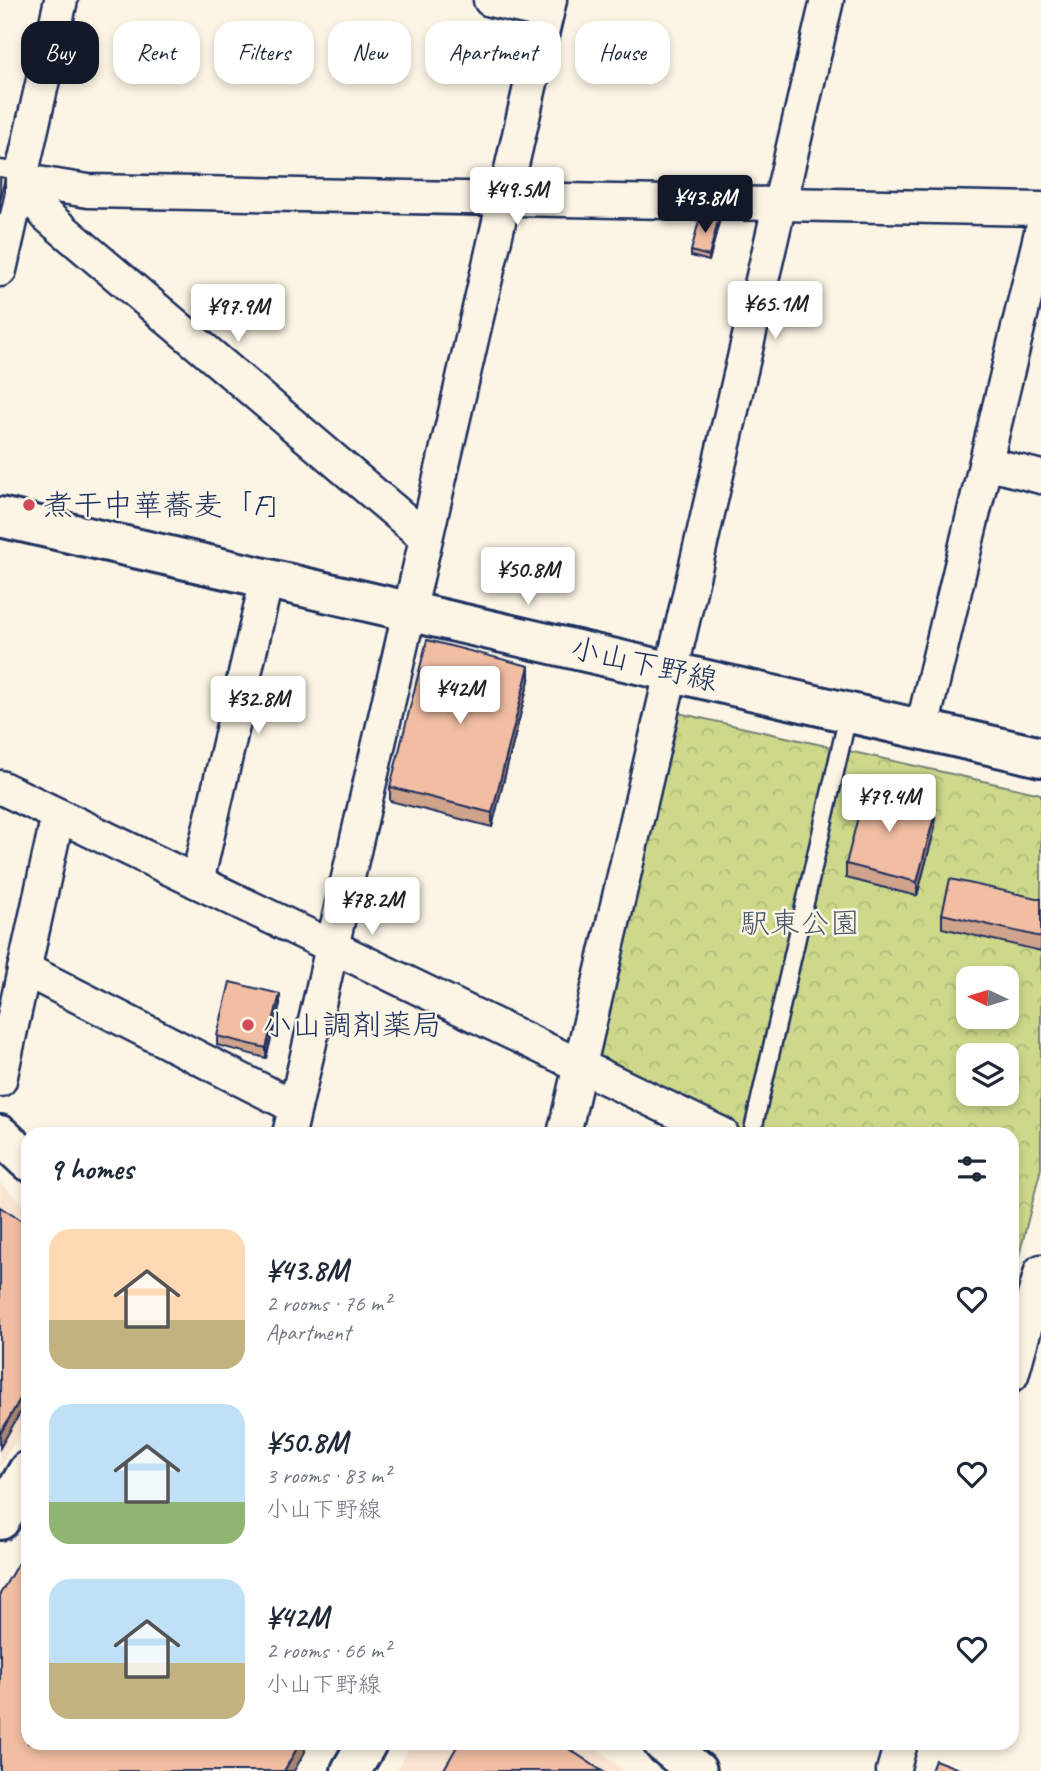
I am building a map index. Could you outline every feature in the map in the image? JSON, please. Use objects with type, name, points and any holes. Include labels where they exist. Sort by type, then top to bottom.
[{"type":"main road","name":"小山下野線","points":[[0,517],[1041,757]]},
{"type":"main road","points":[[0,1135],[21,1154]]},
{"type":"main road","points":[[0,1520],[21,1483]]},
{"type":"main road","points":[[351,1771],[363,1750]]},
{"type":"street","points":[[0,270],[10,179],[61,0]]},
{"type":"street","points":[[24,970],[292,1120],[334,948],[425,537],[548,6],[490,0]]},
{"type":"street","points":[[566,1127],[827,0]]},
{"type":"street","points":[[10,179],[88,191],[1041,209]]},
{"type":"street","points":[[10,179],[47,216],[425,537]]},
{"type":"street","points":[[922,728],[1041,232]]},
{"type":"street","points":[[986,463],[1041,477]]},
{"type":"street","points":[[197,882],[267,578]]},
{"type":"street","points":[[0,788],[708,1127]]},
{"type":"street","points":[[0,1080],[58,815]]},
{"type":"street","points":[[1019,1345],[1032,1288]]},
{"type":"street","points":[[893,1771],[899,1750]]},
{"type":"lane","points":[[754,1127],[849,711]]},
{"type":"shaded area","points":[[0,1183],[21,1202],[21,1431],[0,1467]]},
{"type":"shaded area","points":[[408,1750],[600,1750],[624,1771],[396,1771]]},
{"type":"green space","name":"駅東公園","points":[[665,710],[1041,794],[1041,1168],[1019,1256],[1019,1127],[736,1127],[592,1057]]},
{"type":"building","points":[[0,177],[5,178],[0,200]]},
{"type":"building","points":[[700,217],[719,217],[709,256],[691,251]]},
{"type":"building","points":[[427,640],[529,666],[492,813],[390,787]]},
{"type":"building","points":[[868,778],[897,785],[893,803],[935,813],[917,882],[846,864]]},
{"type":"building","points":[[950,879],[1041,899],[1041,937],[942,914]]},
{"type":"building","name":"小山調剤薬局","points":[[230,982],[280,994],[266,1048],[217,1036]]},
{"type":"building","points":[[0,1207],[21,1220],[21,1397],[0,1434]]},
{"type":"building","points":[[18,1563],[21,1565],[21,1750],[296,1750],[284,1771],[0,1771],[0,1594]]},
{"type":"building","points":[[455,1750],[570,1750],[602,1771],[443,1771]]},
{"type":"building","points":[[935,1760],[964,1771],[931,1771]]},
{"type":"place","name":"煮干中華蕎麦「F」","points":[[29,505]]},
{"type":"place","name":"小山調剤薬局","points":[[248,1025]]}]
